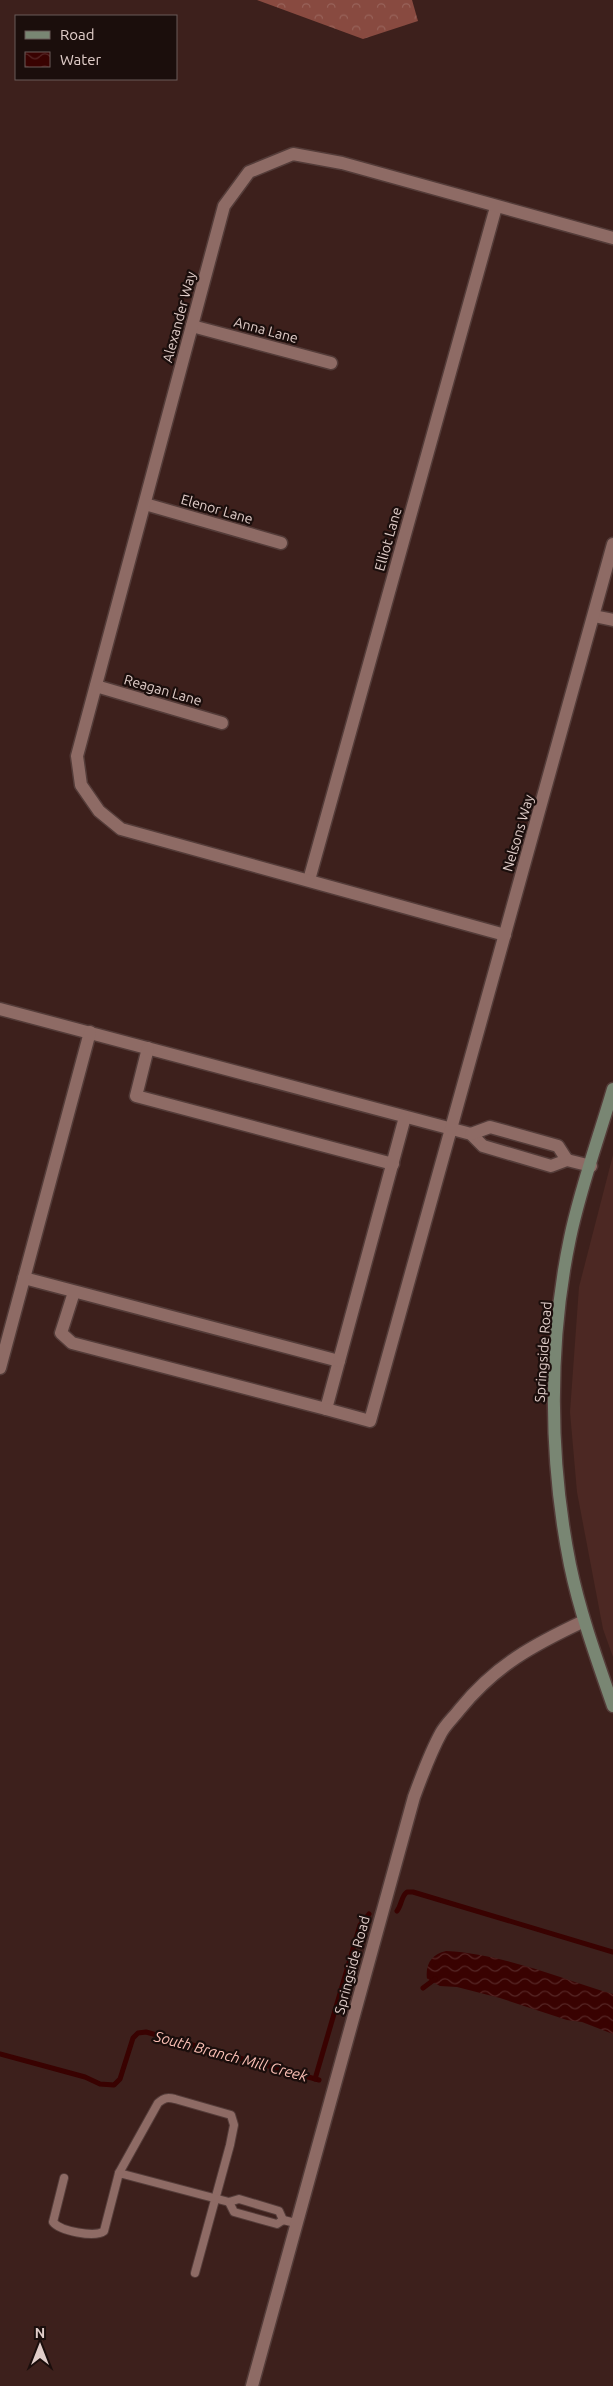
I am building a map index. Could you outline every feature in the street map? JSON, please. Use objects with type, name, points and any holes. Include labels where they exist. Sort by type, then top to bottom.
[{"type":"main road","name":"Springside Road","points":[[613,1089],[570,1238],[559,1314],[554,1387],[555,1465],[570,1565],[584,1621],[613,1706]]},
{"type":"street","name":"Alexander Way","points":[[309,880],[121,828],[99,811],[81,785],[76,756],[224,206],[249,172],[293,154],[342,163],[613,238]]},
{"type":"street","name":"Elliot Lane","points":[[309,880],[496,207]]},
{"type":"street","name":"Anna Lane","points":[[192,326],[332,363]]},
{"type":"street","name":"Elenor Lane","points":[[145,504],[281,543]]},
{"type":"street","name":"Nelsons Way","points":[[326,1408],[370,1420],[613,544]]},
{"type":"street","points":[[594,616],[612,621]]},
{"type":"street","name":"Reagan Lane","points":[[96,686],[222,723]]},
{"type":"street","points":[[309,880],[505,935]]},
{"type":"street","points":[[0,1008],[470,1134],[483,1146],[551,1166],[567,1160],[591,1166]]},
{"type":"street","points":[[0,1368],[90,1032]]},
{"type":"street","points":[[148,1048],[136,1096],[393,1164]]},
{"type":"street","points":[[74,1292],[61,1333],[72,1343],[326,1408],[405,1117]]},
{"type":"street","points":[[470,1134],[490,1128],[558,1146],[567,1160]]},
{"type":"street","points":[[24,1278],[338,1361]]},
{"type":"street","name":"Springside Road","points":[[252,2386],[414,1796],[429,1757],[442,1731],[472,1695],[506,1662],[552,1636],[584,1621]]},
{"type":"lane","points":[[64,2178],[53,2222],[58,2227],[94,2235],[100,2234],[104,2231],[119,2173],[158,2103],[167,2097],[175,2098],[228,2114],[234,2121],[216,2199],[195,2273]]},
{"type":"lane","points":[[119,2173],[229,2202],[239,2199],[279,2211],[282,2220]]},
{"type":"lane","points":[[229,2202],[234,2212],[277,2224],[282,2220]]},
{"type":"lane","points":[[282,2220],[296,2223]]},
{"type":"shaded area","points":[[613,1155],[613,1657],[603,1629],[577,1492],[570,1412],[579,1287]]},
{"type":"green space","points":[[257,0],[412,0],[418,21],[363,39]]},
{"type":"water","points":[[446,1951],[468,1953],[510,1962],[613,1994],[613,2034],[582,2022],[567,2020],[500,1998],[457,1987],[440,1986],[427,1979],[427,1969],[433,1957]]},
{"type":"waterway","points":[[397,1911],[405,1894],[413,1892],[613,1952]]},
{"type":"waterway","points":[[315,2079],[360,1925],[369,1914]]},
{"type":"waterway","name":"South Branch Mill Creek","points":[[423,1988],[435,1979]]},
{"type":"waterway","name":"South Branch Mill Creek","points":[[0,2054],[85,2077],[100,2084],[114,2085],[120,2079],[133,2038],[138,2033],[146,2032],[319,2080]]}]
